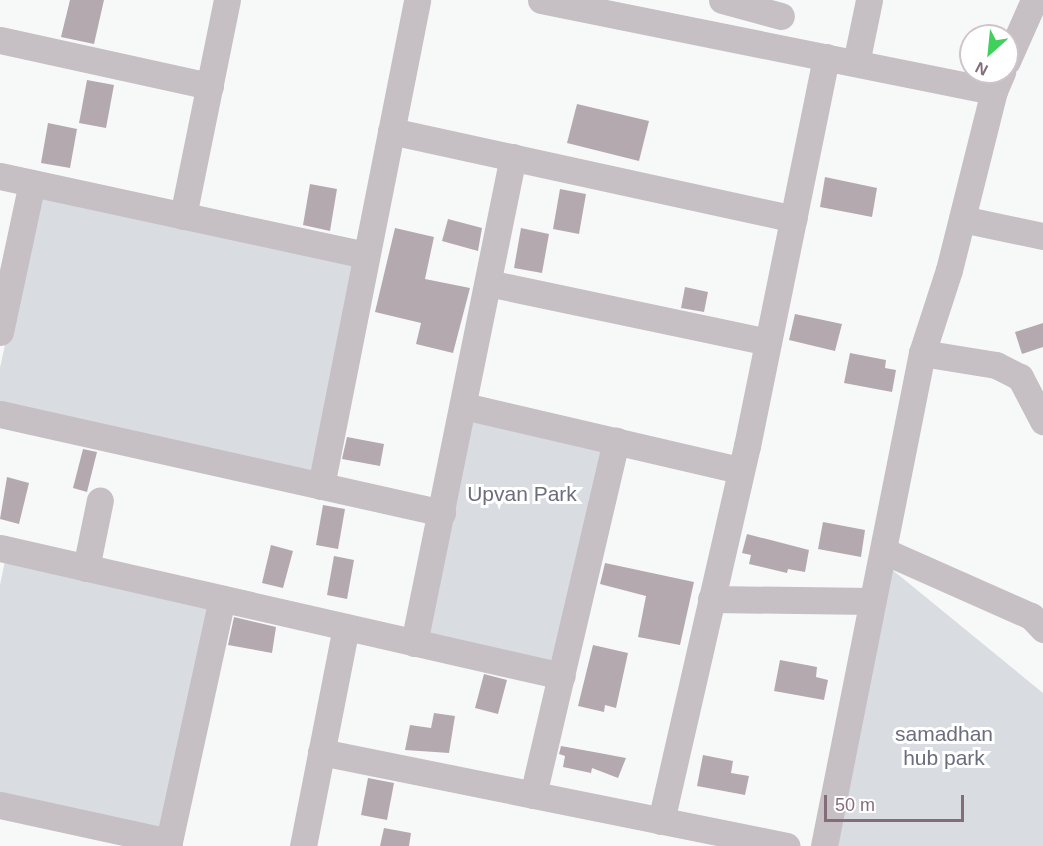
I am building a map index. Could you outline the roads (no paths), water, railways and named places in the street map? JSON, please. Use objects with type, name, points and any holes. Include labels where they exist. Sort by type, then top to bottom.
[{"type":"street","points":[[183,216],[227,0]]},
{"type":"street","points":[[321,486],[417,0]]},
{"type":"street","points":[[541,0],[622,8],[775,47],[856,63],[959,76]]},
{"type":"street","points":[[723,0],[783,8],[775,47]]},
{"type":"street","points":[[856,63],[869,0]]},
{"type":"street","points":[[1019,34],[1034,0]]},
{"type":"street","points":[[0,40],[210,86]]},
{"type":"street","points":[[661,821],[768,342],[826,57]]},
{"type":"street","points":[[824,846],[922,353],[962,219],[997,84]]},
{"type":"street","points":[[391,130],[793,219]]},
{"type":"street","points":[[414,643],[513,157]]},
{"type":"street","points":[[0,176],[366,255]]},
{"type":"street","points":[[0,332],[32,183]]},
{"type":"street","points":[[962,219],[1043,237]]},
{"type":"street","points":[[488,284],[768,342]]},
{"type":"street","points":[[922,353],[996,365],[1020,377],[1043,421]]},
{"type":"street","points":[[464,406],[739,470]]},
{"type":"street","points":[[0,414],[442,513]]},
{"type":"street","points":[[533,795],[616,441]]},
{"type":"street","points":[[86,568],[100,500]]},
{"type":"street","points":[[884,551],[1031,616],[1043,629]]},
{"type":"street","points":[[1,553],[86,568],[562,676]]},
{"type":"street","points":[[0,804],[169,844],[222,599]]},
{"type":"street","points":[[711,599],[872,601]]},
{"type":"street","points":[[303,846],[346,627]]},
{"type":"street","points":[[321,752],[787,846]]},
{"type":"park label","name":"Upvan Park","points":[[522,494]]},
{"type":"park label","name":"samadhan hub park","points":[[944,746]]}]
